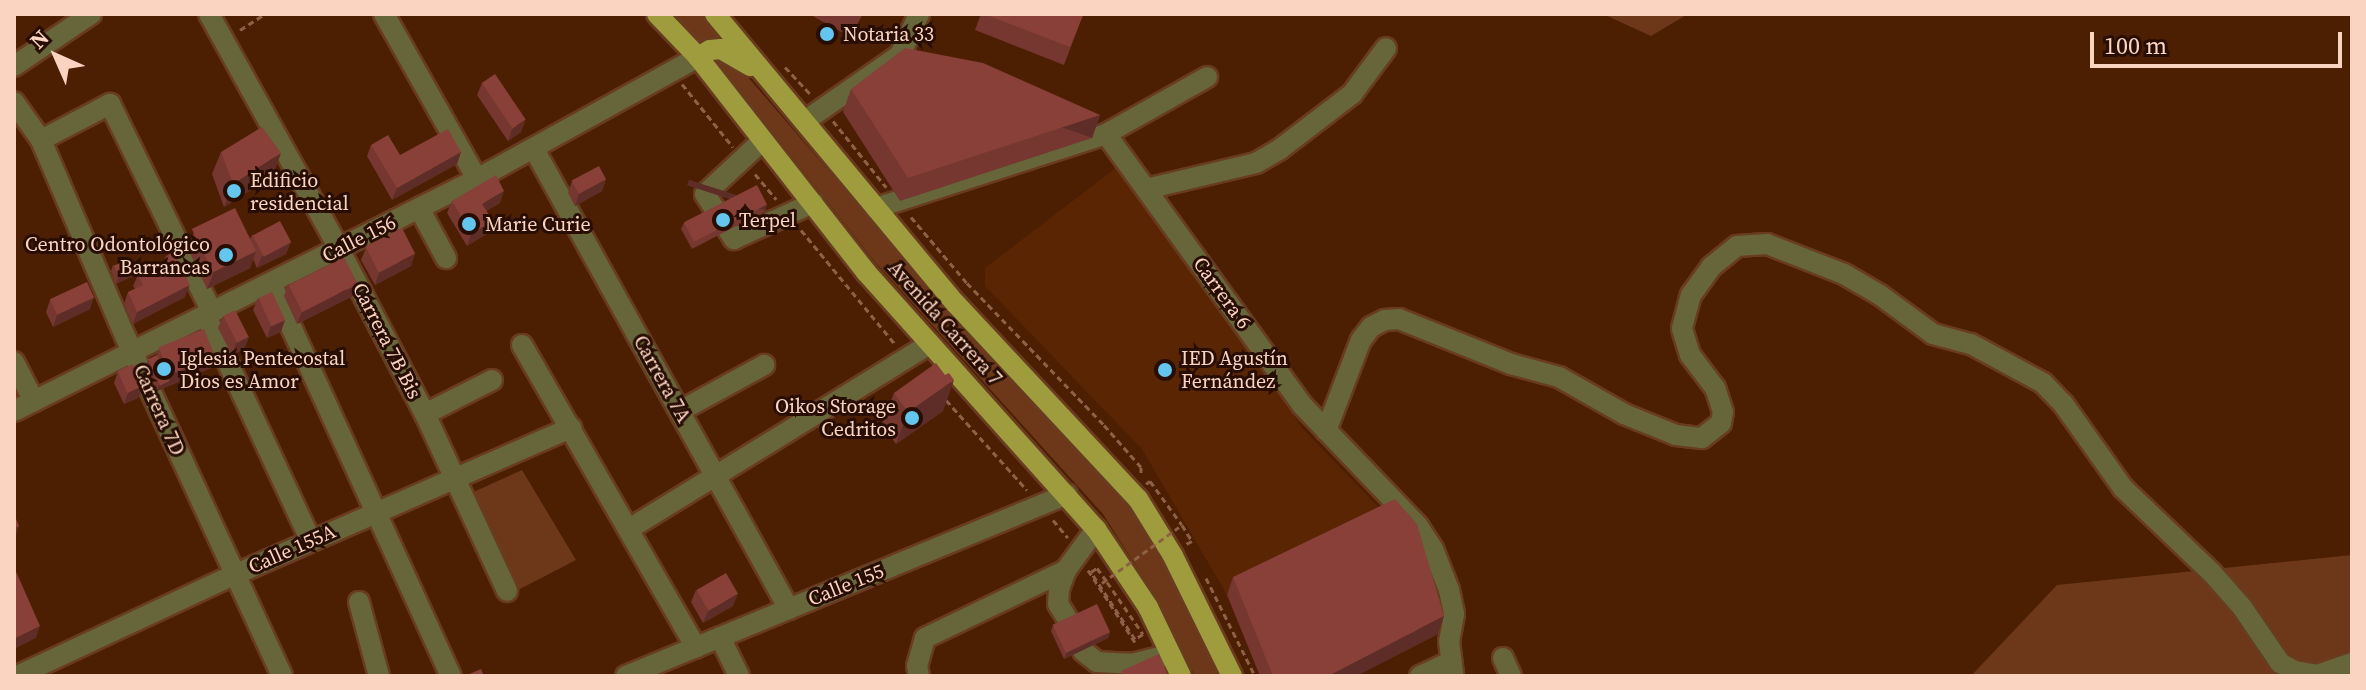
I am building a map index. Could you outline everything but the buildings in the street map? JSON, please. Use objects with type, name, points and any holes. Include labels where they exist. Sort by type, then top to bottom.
[{"type":"main road","name":"Avenida Carrera 7","points":[[657,14],[698,57],[866,272],[1096,529],[1148,607],[1181,676]]},
{"type":"main road","name":"Avenida Carrera 7","points":[[715,14],[956,304],[1138,499],[1173,556],[1232,676]]},
{"type":"main road","points":[[698,57],[710,50],[733,53],[785,98]]},
{"type":"street","points":[[14,66],[91,14]]},
{"type":"street","name":"Carrera 7B Bis","points":[[209,14],[339,249],[425,414],[507,591]]},
{"type":"street","points":[[384,14],[477,179]]},
{"type":"street","points":[[805,121],[900,55],[919,14]]},
{"type":"street","points":[[1146,189],[1256,163],[1280,149],[1352,94],[1386,48]]},
{"type":"street","name":"Calle 156","points":[[14,411],[477,179],[698,57]]},
{"type":"street","points":[[876,208],[1106,134],[1207,77]]},
{"type":"street","points":[[41,140],[110,104],[311,541]]},
{"type":"street","name":"Carrera 7D","points":[[15,106],[41,140],[132,351],[282,676]]},
{"type":"street","name":"Carrera 6","points":[[1106,134],[1302,405],[1418,526],[1433,549],[1449,590],[1454,614],[1451,669]]},
{"type":"street","points":[[716,211],[705,194],[762,141]]},
{"type":"street","name":"Carrera 7A","points":[[534,149],[789,609]]},
{"type":"street","points":[[728,230],[734,239],[813,203]]},
{"type":"street","points":[[419,208],[446,258]]},
{"type":"street","points":[[1326,431],[1361,340],[1371,327],[1385,320],[1399,319],[1497,359],[1559,377],[1624,414],[1676,435],[1702,438],[1721,423],[1723,412],[1715,388],[1690,355],[1682,328],[1691,295],[1711,267],[1737,246],[1767,244],[1844,274],[1880,295],[1933,334],[1971,344],[2043,383],[2064,405],[2123,488],[2212,573],[2242,607],[2280,663],[2295,671],[2317,675],[2352,663]]},
{"type":"street","points":[[271,283],[379,511],[451,676]]},
{"type":"street","points":[[629,529],[930,344]]},
{"type":"street","points":[[522,345],[696,647]]},
{"type":"street","points":[[14,362],[34,401]]},
{"type":"street","points":[[680,411],[764,365]]},
{"type":"street","points":[[425,414],[492,380]]},
{"type":"street","name":"Calle 155A","points":[[17,676],[234,575],[571,428]]},
{"type":"street","name":"Calle 155","points":[[626,676],[1067,494]]},
{"type":"street","points":[[1070,623],[1058,604],[1066,570],[1096,529]]},
{"type":"street","points":[[919,676],[917,666],[925,638],[1066,570]]},
{"type":"street","points":[[359,602],[379,676]]},
{"type":"street","points":[[720,637],[739,676]]},
{"type":"street","points":[[1083,651],[1097,662],[1132,664]]},
{"type":"street","points":[[1106,676],[1132,664],[1171,654]]},
{"type":"street","points":[[1420,676],[1451,669]]},
{"type":"path","points":[[224,41],[265,14]]},
{"type":"path","points":[[780,62],[823,109],[967,283],[1141,467],[1140,485],[1148,495]]},
{"type":"path","points":[[672,72],[908,358]]},
{"type":"path","points":[[937,390],[1097,568],[1143,634],[1135,639],[1091,572],[1097,568]]},
{"type":"path","points":[[1101,584],[1182,525],[1192,541],[1185,545],[1178,535]]},
{"type":"path","points":[[1088,573],[1132,640]]},
{"type":"shaded area","points":[[672,14],[704,14],[728,39],[698,42]]},
{"type":"shaded area","points":[[1603,14],[1688,14],[1651,36]]},
{"type":"shaded area","points":[[725,56],[736,63],[922,280],[1123,498],[1169,571],[1219,676],[1195,676],[1150,588],[1103,514],[875,262],[716,60]]},
{"type":"shaded area","name":"IED Agustín Fernández","points":[[1117,167],[1223,310],[1304,430],[1388,517],[1227,595],[1142,449],[985,286],[985,268]]},
{"type":"shaded area","points":[[522,470],[576,560],[516,591],[469,494]]},
{"type":"shaded area","points":[[2352,555],[2352,676],[1971,676],[2057,585]]},
{"type":"place","name":"Notaria 33","points":[[827,34]]},
{"type":"place","name":"Edificio residencial","points":[[234,191]]},
{"type":"place","name":"Terpel","points":[[723,220]]},
{"type":"place","name":"Marie Curie","points":[[469,224]]},
{"type":"place","name":"Centro Odontológico Barrancas","points":[[226,255]]},
{"type":"place","name":"Iglesia Pentecostal Dios es Amor","points":[[164,369]]},
{"type":"place","name":"IED Agustín Fernández","points":[[1165,370]]},
{"type":"place","name":"Oikos Storage Cedritos","points":[[912,418]]}]
